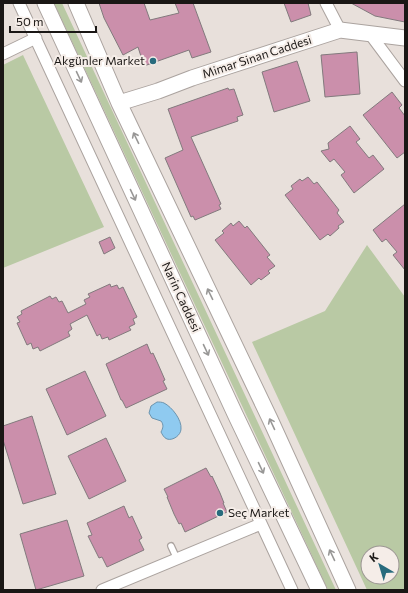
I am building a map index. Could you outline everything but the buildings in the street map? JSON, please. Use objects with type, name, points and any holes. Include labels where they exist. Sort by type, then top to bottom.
[{"type":"main road","name":"Narin Caddesi","points":[[45,3],[235,414],[319,590]]},
{"type":"main road","points":[[76,3],[119,103],[270,419],[348,590]]},
{"type":"main road","name":"Mimar Sinan Caddesi","points":[[119,103],[340,30],[401,38]]},
{"type":"street","points":[[19,3],[292,590]]},
{"type":"street","points":[[326,3],[340,30]]},
{"type":"street","points":[[370,34],[405,81]]},
{"type":"street","points":[[3,54],[36,38]]},
{"type":"street","points":[[102,590],[261,524]]},
{"type":"lane","points":[[171,546],[177,559]]},
{"type":"green space","points":[[54,3],[62,3],[336,590],[328,590]]},
{"type":"green space","points":[[23,55],[104,227],[3,268],[3,65]]},
{"type":"green space","points":[[367,245],[405,297],[405,590],[367,590],[365,585],[400,585],[400,545],[360,545],[360,575],[252,342],[325,311]]},
{"type":"water","points":[[157,402],[167,405],[180,422],[181,431],[174,438],[169,439],[164,437],[161,432],[163,426],[162,422],[152,418],[149,413],[151,406]]},
{"type":"place","name":"Akgünler Market","points":[[153,61]]},
{"type":"place","name":"Seç Market","points":[[220,513]]}]
